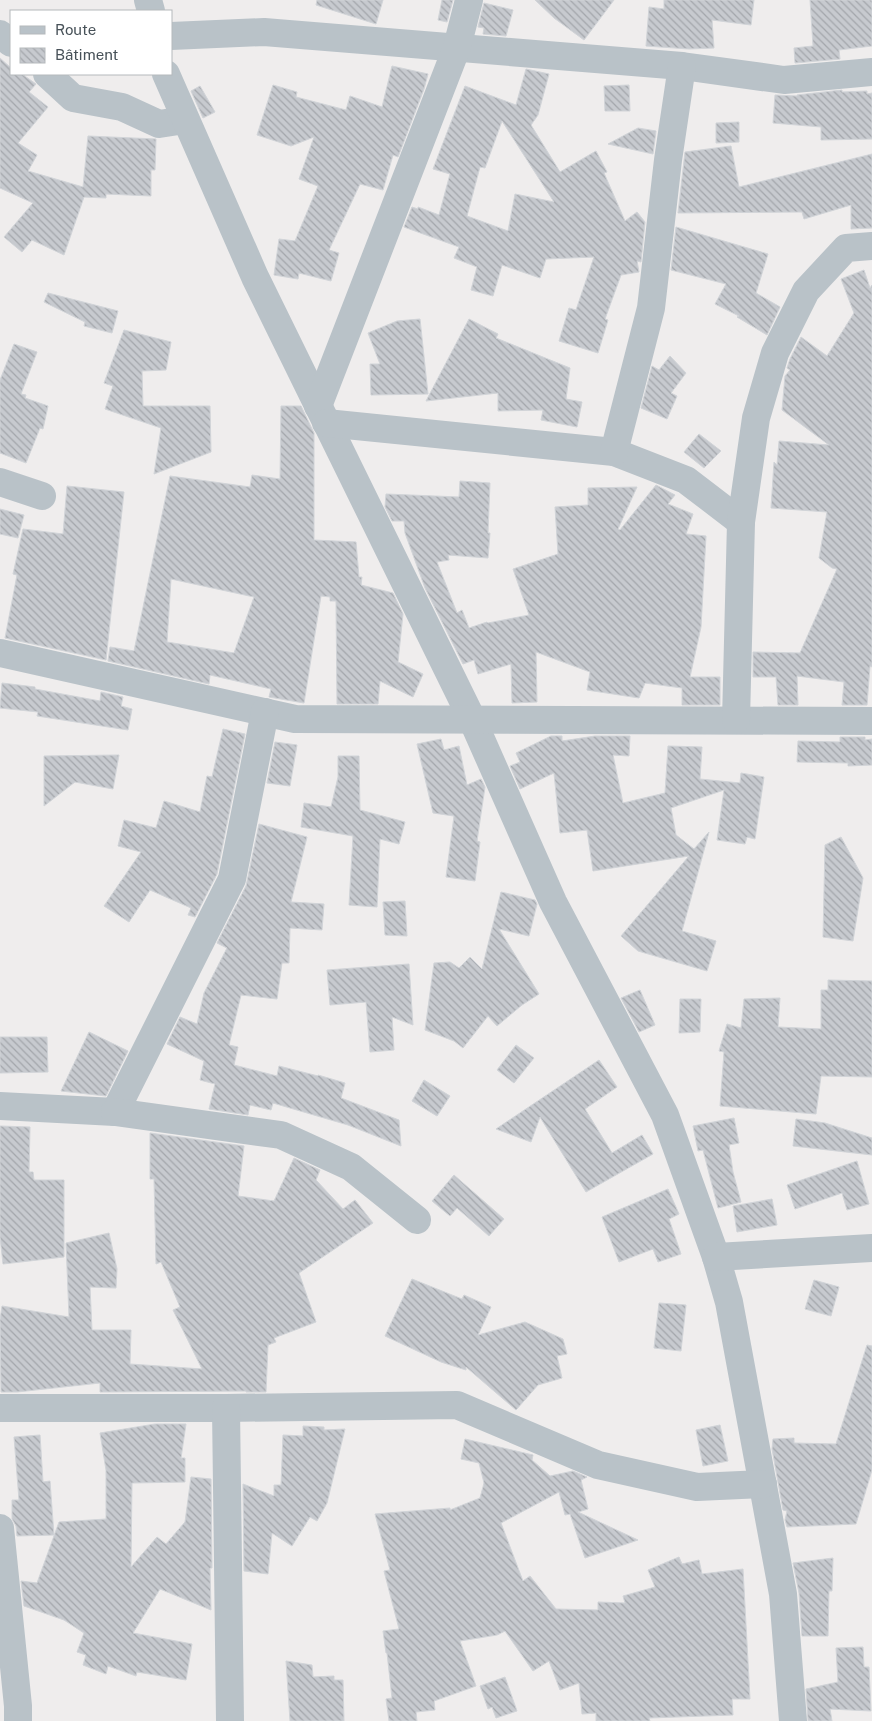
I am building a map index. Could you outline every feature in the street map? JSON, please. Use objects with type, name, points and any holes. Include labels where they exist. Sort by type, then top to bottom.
[{"type":"street","points":[[322,415],[457,47],[470,0]]},
{"type":"street","points":[[172,36],[264,32],[682,66],[784,80],[872,72]]},
{"type":"street","points":[[0,34],[10,42]]},
{"type":"street","points":[[614,452],[651,308],[668,160],[682,66]]},
{"type":"street","points":[[48,75],[73,98],[122,107],[159,124],[185,120]]},
{"type":"street","points":[[166,75],[255,278],[472,719],[553,902],[665,1115],[716,1257],[729,1302],[783,1594],[793,1721]]},
{"type":"street","points":[[736,720],[741,522],[756,418],[775,353],[806,291],[846,248],[872,246]]},
{"type":"street","points":[[322,415],[614,452],[686,480],[741,522]]},
{"type":"street","points":[[0,482],[42,496]]},
{"type":"street","points":[[0,653],[295,719],[872,721]]},
{"type":"street","points":[[116,1112],[232,879],[265,712]]},
{"type":"street","points":[[0,1106],[116,1112],[281,1135],[350,1167],[417,1220]]},
{"type":"street","points":[[716,1257],[872,1248]]},
{"type":"street","points":[[0,1408],[457,1405],[598,1465],[697,1487],[762,1484]]},
{"type":"street","points":[[226,1408],[230,1721]]},
{"type":"street","points":[[0,1528],[12,1712]]},
{"type":"building","points":[[317,0],[383,0],[376,24],[316,5]]},
{"type":"building","points":[[442,0],[453,0],[447,22],[438,20]]},
{"type":"building","points":[[535,0],[614,0],[584,40],[554,18]]},
{"type":"building","points":[[664,0],[754,0],[751,25],[712,20],[714,48],[689,49],[646,46],[649,7],[664,9]]},
{"type":"building","points":[[810,0],[872,0],[872,46],[839,50],[840,59],[795,63],[794,48],[813,46]]},
{"type":"building","points":[[484,3],[513,10],[506,36],[483,34],[484,28],[478,27]]},
{"type":"building","points":[[0,58],[10,67],[10,75],[23,75],[36,84],[29,92],[48,107],[18,143],[37,155],[28,171],[83,187],[88,136],[156,139],[155,170],[151,170],[151,196],[106,194],[106,198],[84,197],[64,255],[32,240],[22,252],[4,237],[33,203],[0,188]]},
{"type":"building","points":[[392,66],[428,74],[398,157],[393,155],[383,190],[360,184],[329,250],[339,253],[331,281],[299,273],[298,279],[274,275],[279,239],[295,241],[318,186],[299,179],[314,137],[291,146],[257,135],[273,85],[297,92],[296,97],[346,110],[350,96],[382,107]]},
{"type":"building","points":[[526,69],[549,74],[538,115],[531,125],[560,172],[596,151],[607,172],[604,173],[625,221],[637,212],[645,222],[641,262],[637,261],[639,272],[621,275],[605,319],[608,320],[598,353],[559,341],[569,308],[576,310],[594,257],[546,259],[540,278],[502,265],[493,296],[471,290],[477,267],[454,258],[459,247],[404,227],[412,207],[418,209],[418,207],[439,215],[450,174],[433,169],[465,86],[516,105]],"holes":[[[502,121],[554,202],[515,194],[508,231],[467,216],[480,167],[485,168]]]},
{"type":"building","points":[[629,85],[630,111],[605,111],[604,86]]},
{"type":"building","points":[[200,86],[215,112],[203,118],[191,91]]},
{"type":"building","points":[[842,90],[842,92],[867,91],[867,94],[872,93],[872,139],[821,140],[821,127],[773,123],[775,95],[797,96]]},
{"type":"building","points":[[739,122],[739,142],[716,143],[716,123]]},
{"type":"building","points":[[638,128],[656,131],[653,154],[608,144]]},
{"type":"building","points":[[731,146],[739,187],[872,154],[872,228],[851,229],[851,205],[804,219],[802,212],[678,213],[685,152]]},
{"type":"building","points":[[676,227],[768,254],[756,293],[780,307],[767,335],[737,317],[739,316],[715,304],[726,284],[671,270]]},
{"type":"building","points":[[864,270],[870,288],[872,285],[872,667],[870,666],[867,705],[842,705],[844,682],[797,676],[798,705],[778,705],[776,677],[753,677],[753,652],[800,653],[837,569],[832,568],[819,558],[827,512],[771,508],[774,462],[777,465],[779,441],[829,445],[782,410],[785,376],[790,370],[787,368],[790,359],[801,337],[827,356],[854,313],[841,279]]},
{"type":"building","points":[[48,293],[118,311],[112,333],[84,326],[85,322],[44,302]]},
{"type":"building","points":[[420,319],[428,394],[371,395],[370,364],[380,364],[368,333],[397,321]]},
{"type":"building","points":[[469,319],[498,334],[496,338],[570,368],[566,399],[582,402],[577,427],[541,420],[543,410],[498,411],[498,393],[426,401]]},
{"type":"building","points":[[124,330],[171,342],[166,370],[142,371],[143,406],[210,406],[211,452],[154,474],[161,428],[105,409],[113,386],[104,383]]},
{"type":"building","points":[[14,344],[37,352],[21,394],[26,395],[25,398],[48,406],[43,429],[40,428],[26,463],[0,453],[0,380]]},
{"type":"building","points":[[670,356],[686,373],[671,393],[677,396],[667,419],[641,408],[652,366],[659,370]]},
{"type":"building","points":[[281,406],[301,406],[314,433],[314,540],[356,542],[359,577],[362,577],[361,585],[393,593],[403,614],[398,662],[423,674],[413,697],[380,681],[378,704],[337,704],[336,601],[330,601],[330,597],[321,596],[304,703],[269,697],[271,689],[210,675],[209,684],[108,661],[110,647],[134,651],[170,476],[250,487],[252,475],[280,479]],"holes":[[[171,579],[254,597],[234,653],[167,642]]]},
{"type":"building","points":[[699,434],[721,451],[704,468],[684,452]]},
{"type":"building","points":[[460,481],[490,483],[488,558],[448,555],[449,560],[437,562],[457,613],[462,610],[469,628],[487,622],[529,615],[513,569],[558,554],[555,507],[588,505],[588,488],[637,487],[618,529],[620,530],[656,485],[675,495],[668,504],[693,514],[686,534],[706,536],[701,627],[690,677],[720,677],[720,705],[682,705],[682,688],[645,683],[639,698],[587,690],[590,672],[536,652],[537,702],[512,703],[511,664],[478,674],[474,660],[463,664],[425,588],[405,533],[404,521],[392,521],[385,507],[386,494],[459,497]]},
{"type":"building","points":[[67,486],[124,492],[106,660],[5,638],[17,575],[13,574],[23,529],[63,534]]},
{"type":"building","points":[[0,509],[24,515],[18,538],[0,534]]},
{"type":"building","points":[[2,683],[35,687],[35,689],[100,701],[101,692],[123,697],[121,706],[132,709],[128,730],[37,716],[38,712],[0,708]]},
{"type":"building","points":[[223,729],[245,734],[217,874],[195,917],[188,915],[191,908],[150,890],[129,922],[104,906],[141,852],[118,846],[124,820],[156,828],[164,801],[200,812],[207,776],[212,777]]},
{"type":"building","points":[[551,736],[562,736],[562,741],[595,736],[630,736],[629,756],[613,755],[623,803],[665,793],[668,746],[702,747],[700,779],[740,783],[741,773],[764,777],[755,839],[747,837],[745,844],[717,840],[724,790],[671,808],[676,835],[694,849],[709,832],[682,931],[716,941],[707,971],[638,951],[621,936],[689,856],[593,871],[587,830],[560,833],[554,773],[520,789],[510,766],[520,762],[516,753]]},
{"type":"building","points":[[840,737],[865,737],[865,740],[872,739],[872,765],[848,766],[848,763],[797,762],[798,741],[840,742]]},
{"type":"building","points":[[441,739],[444,750],[459,746],[467,785],[481,779],[485,787],[477,841],[480,842],[475,881],[446,877],[454,816],[433,813],[417,744]]},
{"type":"building","points":[[275,742],[297,745],[290,786],[267,783]]},
{"type":"building","points":[[119,755],[113,789],[75,782],[44,806],[44,756]]},
{"type":"building","points":[[338,756],[359,756],[360,810],[405,822],[399,844],[380,839],[377,907],[349,905],[353,836],[301,827],[304,803],[331,807],[338,777]]},
{"type":"building","points":[[259,824],[307,837],[291,902],[324,904],[322,930],[290,928],[289,963],[282,963],[277,999],[241,995],[229,1045],[238,1047],[234,1065],[277,1076],[279,1066],[345,1083],[341,1098],[399,1120],[401,1146],[348,1125],[273,1103],[271,1110],[250,1105],[248,1115],[209,1109],[215,1084],[200,1080],[204,1061],[167,1044],[180,1017],[197,1024],[204,993],[227,948],[217,943],[246,886]]},
{"type":"building","points":[[841,837],[863,878],[853,941],[823,937],[825,845]]},
{"type":"building","points":[[501,892],[535,900],[537,904],[529,936],[499,929],[539,994],[522,1005],[497,1026],[488,1016],[463,1048],[454,1041],[425,1030],[434,963],[450,962],[459,968],[470,957],[482,969]]},
{"type":"building","points":[[405,901],[407,936],[385,935],[383,902]]},
{"type":"building","points":[[409,964],[413,1025],[392,1017],[394,1050],[370,1052],[366,1002],[330,1005],[327,970]]},
{"type":"building","points":[[828,980],[872,981],[872,1077],[821,1076],[816,1114],[720,1106],[724,1052],[719,1051],[727,1024],[741,1028],[744,999],[780,998],[778,1027],[821,1029],[821,990],[828,990]]},
{"type":"building","points":[[640,990],[655,1025],[639,1032],[621,998]]},
{"type":"building","points":[[680,999],[701,999],[700,1032],[679,1033]]},
{"type":"building","points":[[89,1032],[128,1051],[106,1096],[61,1091]]},
{"type":"building","points":[[0,1037],[47,1037],[48,1072],[0,1073]]},
{"type":"building","points":[[516,1045],[534,1058],[514,1083],[497,1070]]},
{"type":"building","points":[[599,1060],[617,1087],[585,1109],[612,1153],[642,1135],[653,1154],[586,1192],[540,1117],[531,1142],[496,1129]]},
{"type":"building","points":[[424,1080],[450,1096],[437,1116],[412,1101]]},
{"type":"building","points":[[734,1118],[739,1143],[729,1145],[733,1172],[741,1202],[718,1208],[703,1150],[698,1151],[693,1126]]},
{"type":"building","points":[[796,1119],[825,1123],[872,1138],[872,1155],[793,1146]]},
{"type":"building","points":[[0,1126],[30,1127],[29,1172],[33,1172],[34,1180],[64,1180],[64,1257],[3,1264],[0,1237]]},
{"type":"building","points":[[150,1133],[244,1146],[238,1196],[274,1201],[294,1158],[320,1170],[316,1180],[343,1209],[355,1200],[373,1223],[299,1273],[316,1322],[274,1338],[276,1342],[268,1345],[266,1392],[100,1392],[100,1383],[1,1392],[0,1320],[2,1306],[69,1317],[66,1243],[109,1233],[117,1269],[116,1288],[90,1287],[92,1330],[131,1330],[130,1364],[202,1369],[173,1310],[180,1307],[161,1262],[156,1264],[154,1179],[150,1179]]},
{"type":"building","points":[[857,1161],[869,1204],[847,1210],[842,1193],[795,1209],[787,1185]]},
{"type":"building","points":[[454,1175],[504,1219],[489,1236],[457,1208],[450,1216],[432,1201]]},
{"type":"building","points":[[668,1189],[679,1214],[669,1219],[681,1254],[658,1262],[653,1249],[619,1262],[602,1217]]},
{"type":"building","points":[[772,1199],[777,1225],[737,1232],[733,1206]]},
{"type":"building","points":[[412,1279],[462,1299],[464,1295],[491,1307],[478,1335],[525,1322],[563,1339],[567,1354],[557,1356],[562,1378],[538,1385],[516,1410],[466,1367],[466,1370],[441,1362],[385,1336]]},
{"type":"building","points":[[814,1280],[839,1287],[831,1316],[805,1309]]},
{"type":"building","points":[[659,1303],[686,1305],[681,1351],[654,1348]]},
{"type":"building","points":[[867,1345],[872,1346],[872,1470],[856,1524],[787,1527],[785,1520],[787,1511],[783,1510],[772,1449],[773,1439],[794,1438],[794,1443],[836,1444]]},
{"type":"building","points":[[155,1424],[186,1424],[181,1458],[185,1458],[185,1482],[132,1483],[131,1567],[157,1537],[166,1544],[185,1522],[191,1477],[211,1479],[211,1610],[160,1589],[133,1633],[192,1644],[186,1680],[137,1672],[136,1676],[108,1666],[106,1674],[83,1665],[86,1655],[77,1652],[84,1633],[64,1620],[24,1606],[21,1581],[37,1583],[59,1522],[106,1519],[106,1470],[100,1433]]},
{"type":"building","points":[[720,1425],[728,1461],[703,1466],[696,1430]]},
{"type":"building","points":[[303,1426],[324,1427],[324,1430],[345,1429],[327,1503],[317,1521],[310,1517],[292,1546],[272,1533],[268,1574],[244,1571],[243,1484],[274,1496],[274,1485],[281,1485],[283,1435],[303,1436]]},
{"type":"building","points":[[40,1435],[43,1482],[50,1481],[54,1535],[17,1536],[16,1526],[12,1519],[12,1500],[19,1500],[14,1437]]},
{"type":"building","points":[[465,1439],[533,1455],[532,1460],[550,1476],[573,1471],[587,1477],[581,1480],[588,1509],[578,1512],[638,1540],[585,1558],[570,1514],[565,1515],[559,1492],[501,1523],[523,1581],[530,1576],[556,1609],[598,1610],[598,1602],[625,1603],[623,1596],[655,1587],[648,1570],[679,1557],[682,1564],[699,1560],[702,1574],[743,1569],[750,1699],[732,1699],[733,1715],[649,1718],[650,1721],[596,1721],[596,1713],[582,1714],[579,1683],[560,1690],[549,1661],[533,1671],[505,1631],[497,1635],[460,1641],[476,1686],[434,1701],[435,1710],[416,1712],[417,1721],[389,1721],[386,1699],[392,1698],[383,1631],[399,1629],[384,1571],[390,1570],[375,1514],[450,1508],[450,1510],[480,1498],[484,1483],[479,1463],[461,1459]]},
{"type":"building","points":[[833,1558],[832,1591],[829,1591],[828,1636],[802,1636],[799,1593],[793,1563]]},
{"type":"building","points":[[863,1647],[864,1667],[869,1667],[871,1711],[830,1709],[832,1721],[808,1721],[806,1689],[838,1682],[836,1648]]},
{"type":"building","points":[[286,1661],[312,1665],[313,1677],[334,1676],[334,1680],[343,1680],[344,1721],[290,1721]]},
{"type":"building","points":[[505,1677],[517,1711],[496,1718],[492,1707],[488,1709],[480,1686]]}]
